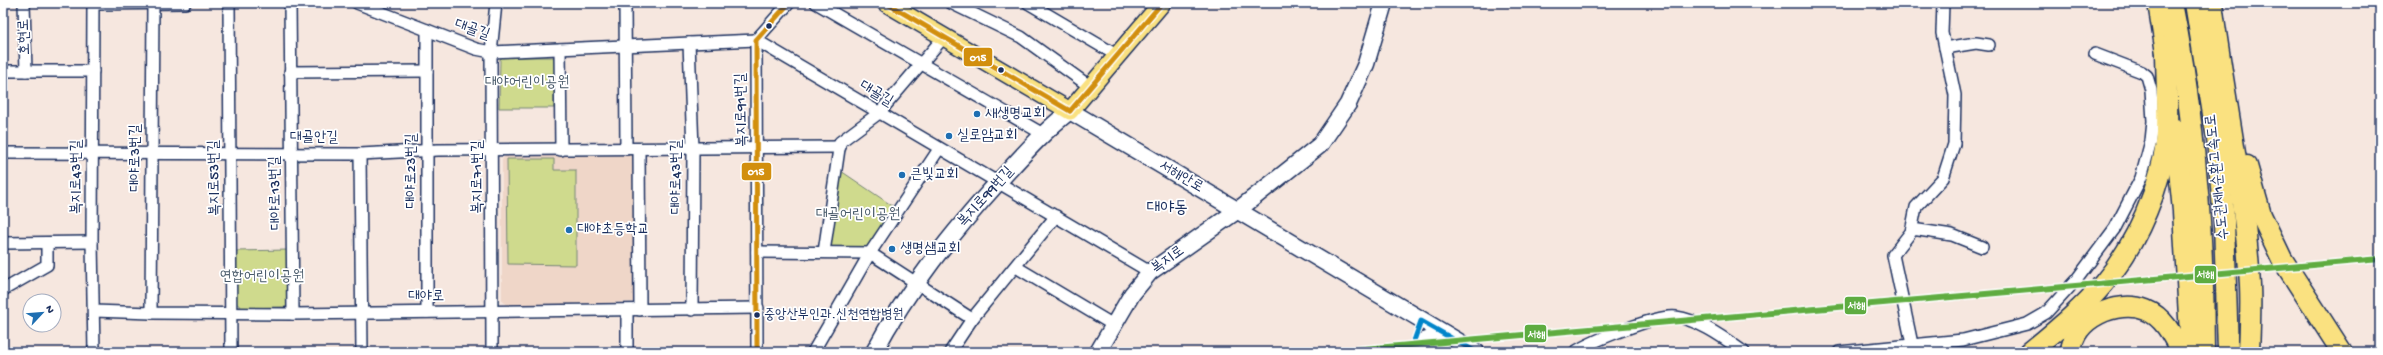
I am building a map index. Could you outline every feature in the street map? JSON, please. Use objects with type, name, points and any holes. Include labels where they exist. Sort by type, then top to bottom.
[{"type":"highway","points":[[2158,3],[2166,46],[2183,211],[2191,352]]},
{"type":"highway","name":"수도권제1순환고속도로","points":[[2172,3],[2180,43],[2192,139],[2201,238],[2204,352]]},
{"type":"highway","name":"수도권제1순환고속도로","points":[[2195,3],[2217,139],[2224,229],[2228,352]]},
{"type":"highway","points":[[2212,3],[2222,83],[2243,211],[2250,286],[2249,352]]},
{"type":"highway","points":[[2030,352],[2080,309],[2106,283],[2131,247],[2146,215],[2160,174],[2167,135],[2166,46]]},
{"type":"highway","points":[[2222,83],[2261,215],[2282,259],[2342,352]]},
{"type":"highway","points":[[2070,352],[2077,334],[2084,324],[2095,316],[2109,310],[2132,307],[2147,310],[2160,319],[2171,332],[2181,352]]},
{"type":"main road","name":"서해안로","points":[[886,3],[943,38],[1070,111]]},
{"type":"main road","points":[[1070,111],[1092,88],[1162,3]]},
{"type":"street","name":"호현로","points":[[24,3],[26,71]]},
{"type":"street","points":[[93,3],[185,3]]},
{"type":"street","name":"복지로43번길","points":[[93,3],[92,242],[94,352]]},
{"type":"street","name":"대야로3번길","points":[[151,313],[153,3]]},
{"type":"street","name":"복지로53번길","points":[[229,3],[231,352]]},
{"type":"street","name":"대야로13번길","points":[[290,3],[290,153],[293,314]]},
{"type":"street","name":"대골길","points":[[357,3],[476,49],[491,52],[756,40],[1150,272]]},
{"type":"street","name":"복지로71번길","points":[[492,352],[493,150],[491,52],[496,3]]},
{"type":"street","points":[[625,3],[626,149]]},
{"type":"street","points":[[756,40],[789,3]]},
{"type":"street","points":[[816,3],[1043,134]]},
{"type":"street","points":[[951,3],[1021,37],[1092,88]]},
{"type":"street","points":[[1028,3],[1118,56]]},
{"type":"street","name":"복지로","points":[[1098,352],[1115,326],[1132,294],[1150,272],[1238,210],[1320,145],[1348,104],[1366,64],[1384,3]]},
{"type":"street","points":[[1912,344],[1892,258],[1896,249],[1912,229],[1916,207],[1943,178],[1954,144],[1954,87],[1942,33],[1944,3]]},
{"type":"street","name":"대야로23번길","points":[[427,312],[428,30]]},
{"type":"street","points":[[824,252],[840,142],[880,113],[943,38]]},
{"type":"street","name":"복지로91번길","points":[[756,40],[757,352]]},
{"type":"street","name":"대야로43번길","points":[[689,43],[693,149],[692,310]]},
{"type":"street","points":[[1945,48],[1976,43],[1989,45]]},
{"type":"street","points":[[560,50],[561,150]]},
{"type":"street","points":[[1839,352],[1963,340],[2027,324],[2039,318],[2061,298],[2115,228],[2141,178],[2147,156],[2153,122],[2151,90],[2147,76],[2142,72],[2095,54]]},
{"type":"street","points":[[3,71],[93,71]]},
{"type":"street","points":[[290,72],[427,71]]},
{"type":"street","name":"서해안로","points":[[1070,111],[1238,210],[1420,321],[1476,352]]},
{"type":"street","name":"복지로99번길","points":[[874,352],[915,283],[962,223],[1043,134],[1070,111]]},
{"type":"street","name":"대골안길","points":[[3,153],[230,152],[360,154],[427,150],[840,147]]},
{"type":"street","points":[[639,149],[640,310]]},
{"type":"street","points":[[813,352],[870,253],[940,149]]},
{"type":"street","points":[[360,154],[363,313],[362,352]]},
{"type":"street","points":[[950,352],[972,319],[1016,267],[1056,216]]},
{"type":"street","points":[[1912,229],[1952,235],[1982,247]]},
{"type":"street","points":[[3,243],[92,242]]},
{"type":"street","points":[[3,290],[47,265],[47,243]]},
{"type":"street","points":[[757,252],[870,253],[972,319]]},
{"type":"street","points":[[1016,267],[1115,326]]},
{"type":"street","name":"대야로","points":[[94,311],[293,314],[627,311],[758,308]]},
{"type":"street","points":[[627,311],[627,352]]},
{"type":"street","points":[[1576,352],[1623,331],[1659,319],[1675,317],[1698,324],[1744,352]]},
{"type":"street","points":[[1411,352],[1420,321]]},
{"type":"street","points":[[1411,352],[1424,341],[1445,334]]},
{"type":"shaded area","name":"대야초등학교","points":[[635,153],[636,302],[507,306],[502,300],[502,160],[505,156]]},
{"type":"green space","name":"대야어린이공원","points":[[503,57],[553,57],[555,60],[554,108],[499,108],[500,59]]},
{"type":"green space","points":[[507,159],[554,159],[554,170],[576,170],[576,265],[508,264]]},
{"type":"green space","name":"대골어린이공원","points":[[841,171],[894,207],[868,248],[828,249]]},
{"type":"green space","name":"연합어린이공원","points":[[288,250],[289,304],[285,307],[242,308],[236,303],[236,251]]},
{"type":"transit line","name":"015","points":[[757,352],[756,40],[789,3]]},
{"type":"transit line","name":"015","points":[[886,3],[1070,111]]},
{"type":"transit line","name":"015","points":[[1070,111],[1162,3]]},
{"type":"transit line","name":"서해","points":[[1331,352],[2380,259]]},
{"type":"transit line","points":[[1410,352],[1421,321],[1476,352]]},
{"type":"place","name":"새생명교회","points":[[977,114]]},
{"type":"place","name":"실로암교회","points":[[949,136]]},
{"type":"place","name":"큰빛교회","points":[[902,175]]},
{"type":"place","name":"대야초등학교","points":[[569,230]]},
{"type":"place","name":"생명샘교회","points":[[892,249]]},
{"type":"place","name":"중앙산부인과.신천연합병원","points":[[757,315]]},
{"type":"district","name":"대야동","points":[[1167,209]]}]
